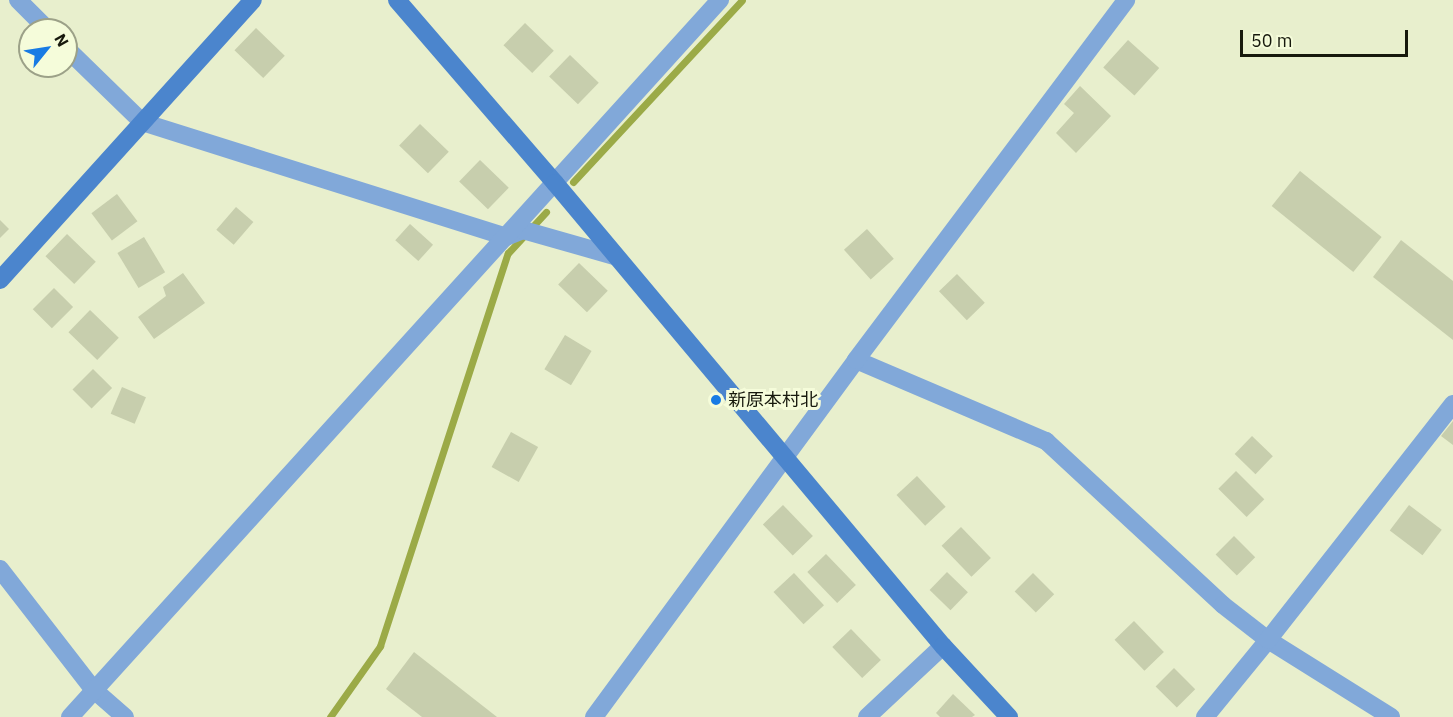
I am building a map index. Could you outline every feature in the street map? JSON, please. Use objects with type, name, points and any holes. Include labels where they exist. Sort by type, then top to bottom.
[{"type":"street","points":[[18,0],[36,18]]},
{"type":"street","points":[[0,280],[253,0]]},
{"type":"street","points":[[397,0],[555,183],[943,646],[1009,717]]},
{"type":"street","points":[[70,717],[720,0]]},
{"type":"street","points":[[594,717],[856,360],[1126,0]]},
{"type":"street","points":[[78,60],[141,122],[506,237],[529,232],[614,256]]},
{"type":"street","points":[[856,360],[1046,441],[1223,605],[1268,640],[1391,717]]},
{"type":"street","points":[[1205,717],[1453,404]]},
{"type":"street","points":[[0,569],[94,690],[124,717]]},
{"type":"street","points":[[867,717],[943,646]]},
{"type":"building","points":[[525,23],[554,51],[532,73],[503,45]]},
{"type":"building","points":[[256,28],[285,56],[263,78],[234,50]]},
{"type":"building","points":[[1128,40],[1159,68],[1134,96],[1103,67]]},
{"type":"building","points":[[570,55],[599,83],[578,104],[549,77]]},
{"type":"building","points":[[1080,86],[1111,116],[1076,153],[1056,133],[1074,113],[1064,104]]},
{"type":"building","points":[[420,124],[449,152],[428,173],[399,146]]},
{"type":"building","points":[[480,160],[509,188],[488,209],[459,182]]},
{"type":"building","points":[[1300,171],[1382,237],[1353,272],[1272,206]]},
{"type":"building","points":[[117,194],[137,221],[112,240],[91,213]]},
{"type":"building","points":[[236,207],[253,222],[234,245],[216,230]]},
{"type":"building","points":[[0,220],[9,229],[0,238]]},
{"type":"building","points":[[410,224],[433,245],[418,261],[395,240]]},
{"type":"building","points":[[867,229],[894,259],[871,279],[844,250]]},
{"type":"building","points":[[67,234],[96,262],[74,284],[45,256]]},
{"type":"building","points":[[144,237],[165,272],[139,288],[117,253]]},
{"type":"building","points":[[1401,240],[1453,281],[1453,340],[1373,277]]},
{"type":"building","points":[[579,263],[608,291],[587,312],[558,285]]},
{"type":"building","points":[[183,273],[205,303],[154,339],[138,317],[166,296],[163,287]]},
{"type":"building","points":[[957,274],[985,303],[967,320],[939,291]]},
{"type":"building","points":[[54,288],[73,307],[52,328],[33,309]]},
{"type":"building","points":[[90,310],[119,338],[97,360],[68,332]]},
{"type":"building","points":[[565,335],[592,351],[571,385],[544,369]]},
{"type":"building","points":[[93,369],[112,388],[92,409],[72,390]]},
{"type":"building","points":[[122,387],[146,397],[135,424],[111,414]]},
{"type":"building","points":[[1453,421],[1453,445],[1441,436]]},
{"type":"building","points":[[511,432],[538,447],[519,482],[492,467]]},
{"type":"building","points":[[1252,436],[1273,456],[1255,474],[1235,454]]},
{"type":"building","points":[[1236,471],[1264,499],[1247,517],[1218,489]]},
{"type":"building","points":[[917,476],[946,507],[925,526],[897,495]]},
{"type":"building","points":[[783,505],[813,536],[793,555],[763,524]]},
{"type":"building","points":[[1409,505],[1442,530],[1422,555],[1390,531]]},
{"type":"building","points":[[961,527],[991,558],[971,577],[942,546]]},
{"type":"building","points":[[1234,536],[1255,557],[1237,576],[1216,554]]},
{"type":"building","points":[[826,554],[856,585],[837,603],[807,572]]},
{"type":"building","points":[[947,572],[968,592],[950,610],[930,590]]},
{"type":"building","points":[[794,573],[824,605],[804,624],[774,592]]},
{"type":"building","points":[[1033,573],[1054,594],[1036,613],[1015,591]]},
{"type":"building","points":[[1134,621],[1164,652],[1144,671],[1115,640]]},
{"type":"building","points":[[851,629],[881,660],[862,678],[832,647]]},
{"type":"building","points":[[414,652],[497,717],[422,717],[386,689]]},
{"type":"building","points":[[1174,668],[1195,689],[1177,708],[1156,686]]},
{"type":"building","points":[[953,694],[975,715],[972,717],[940,717],[936,713]]},
{"type":"waterway","points":[[573,182],[742,0]]},
{"type":"waterway","points":[[330,717],[380,646],[508,253],[546,212]]},
{"type":"place","name":"新原本村北","points":[[716,400]]}]
